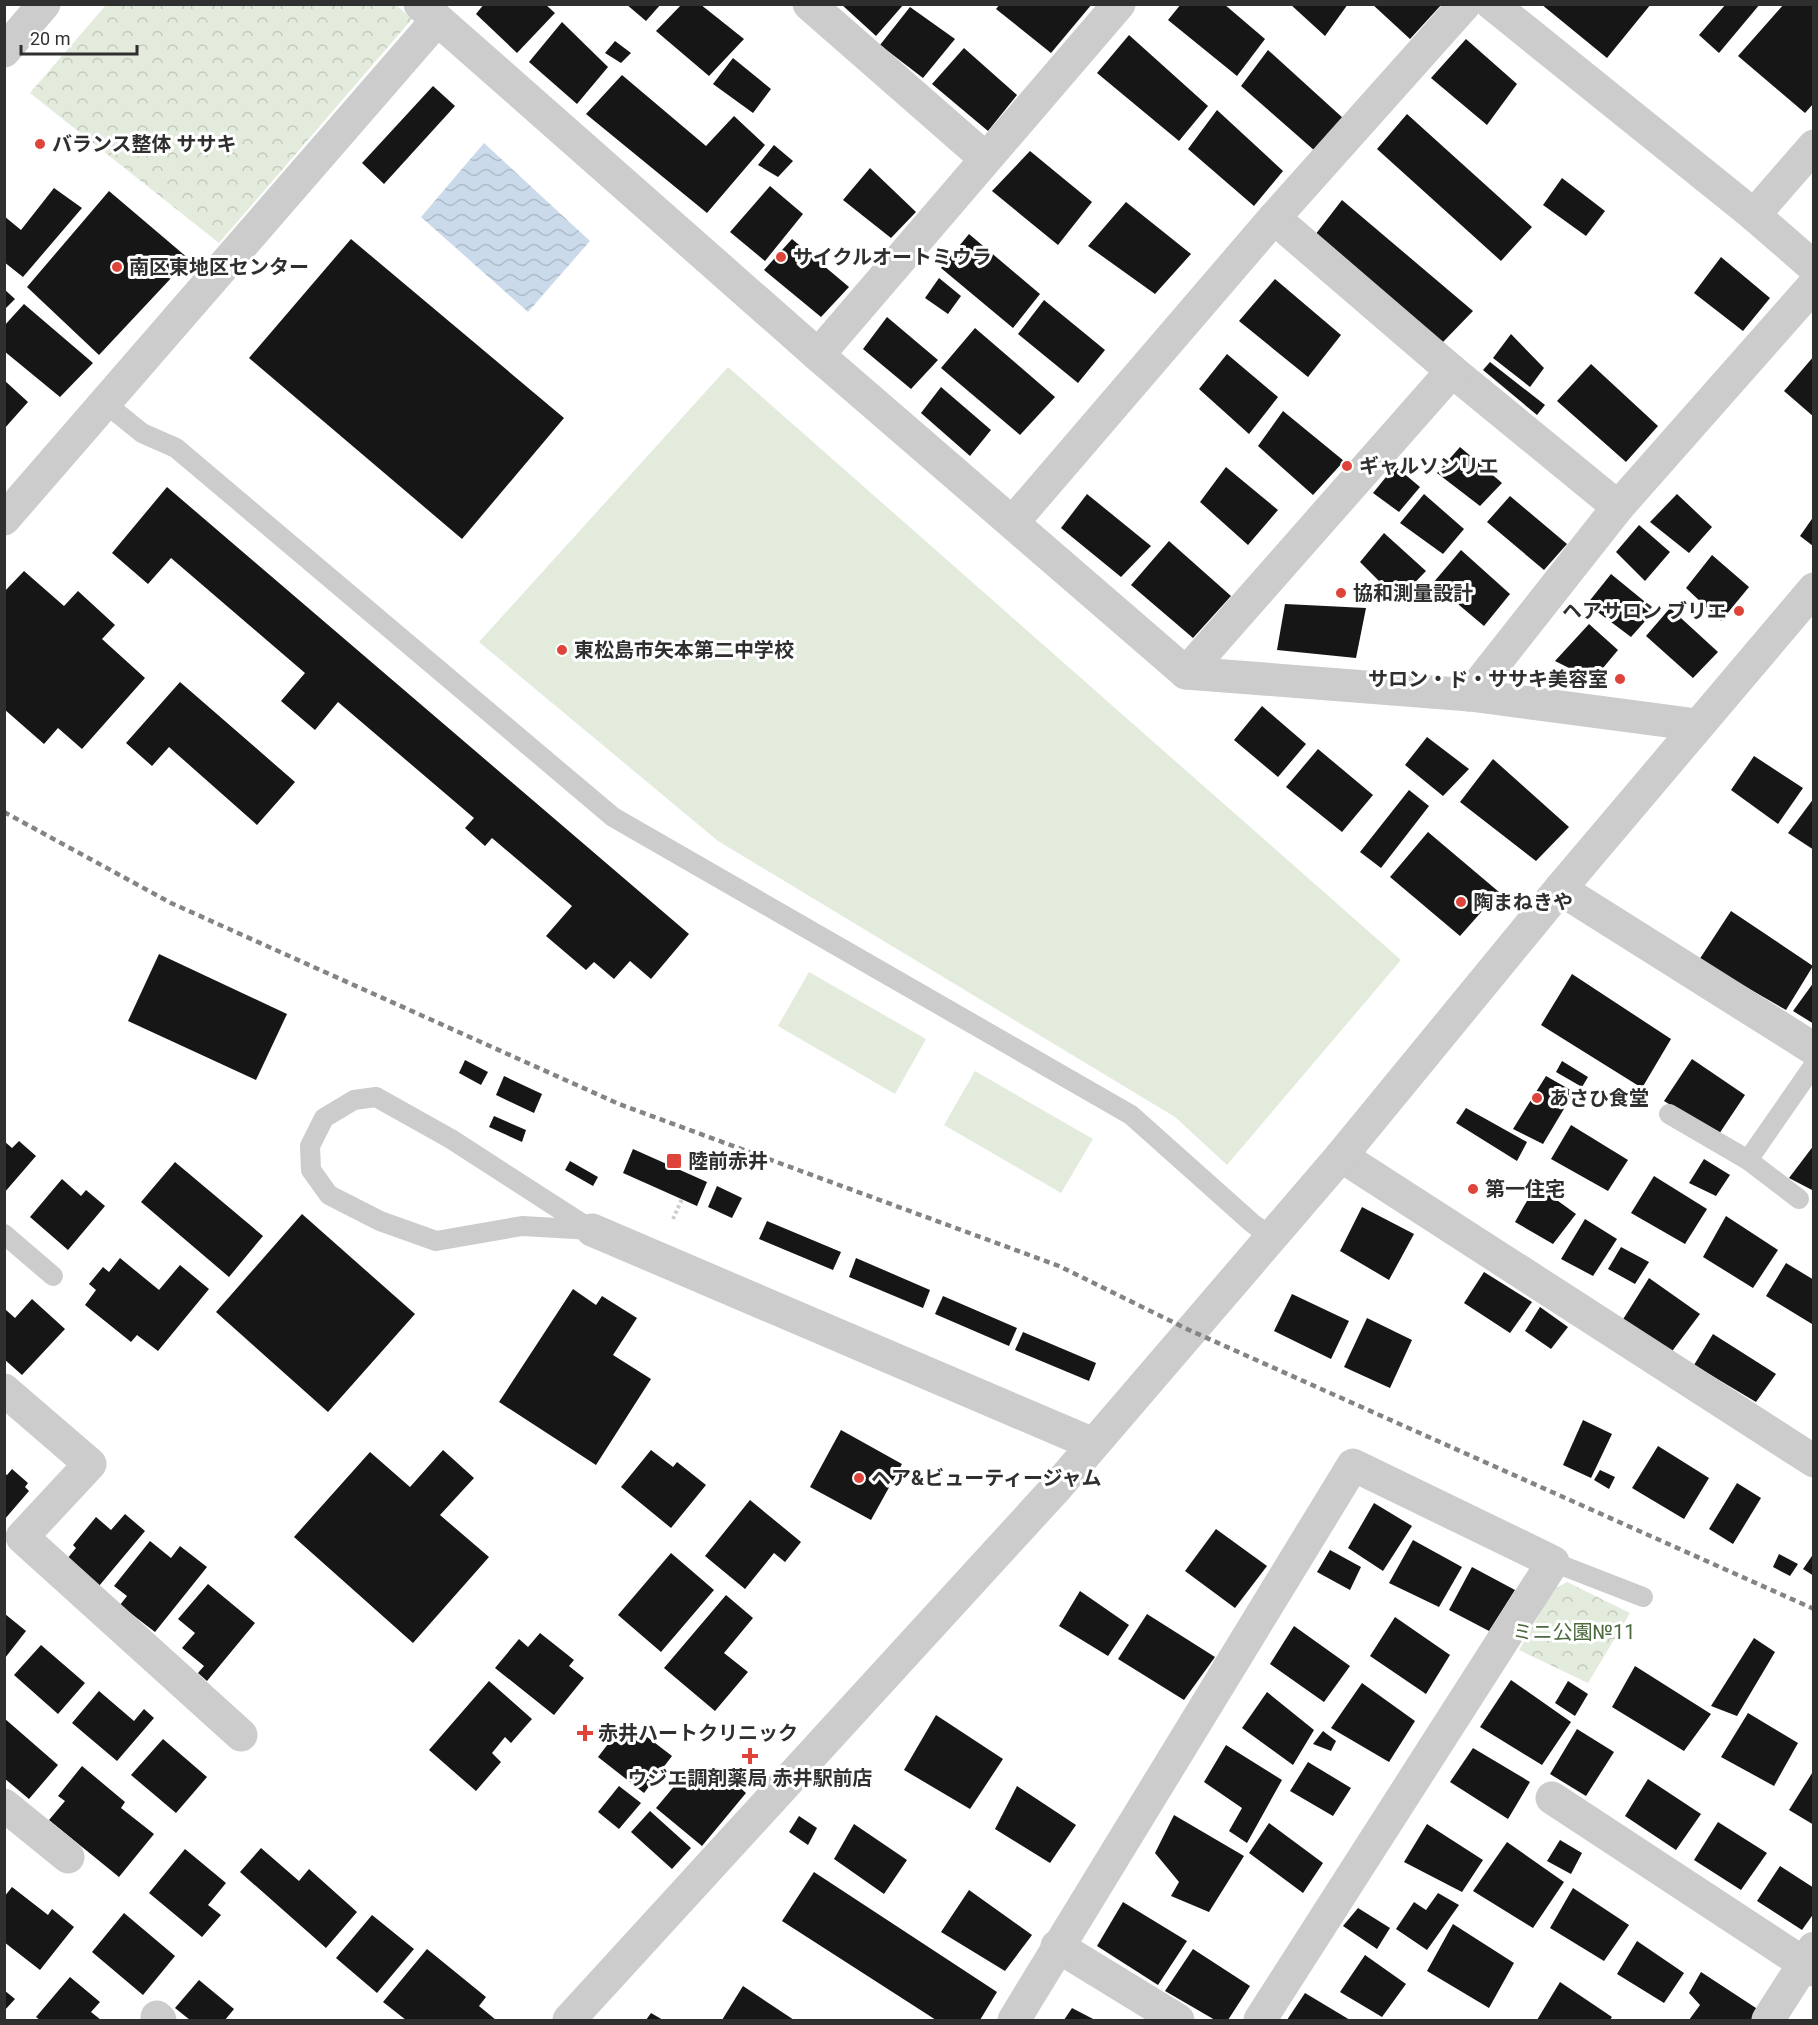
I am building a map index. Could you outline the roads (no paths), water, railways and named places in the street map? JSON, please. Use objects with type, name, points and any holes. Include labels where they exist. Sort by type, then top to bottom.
[{"type":"street","points":[[4,51],[44,4]]},
{"type":"street","points":[[809,4],[985,158]]},
{"type":"street","points":[[818,355],[1119,4]]},
{"type":"street","points":[[1013,522],[1274,218],[1466,4]]},
{"type":"street","points":[[1492,4],[1754,215],[1814,267]]},
{"type":"street","points":[[4,519],[105,403],[429,12],[818,355],[1186,673],[1470,695],[1697,725]]},
{"type":"street","points":[[1754,215],[1814,146]]},
{"type":"street","points":[[1274,218],[1452,371],[1618,507]]},
{"type":"street","points":[[1470,695],[1618,507],[1814,285]]},
{"type":"street","points":[[1186,673],[1452,371]]},
{"type":"street","points":[[569,2020],[1057,1487],[1341,1156],[1560,889],[1814,589]]},
{"type":"street","points":[[1560,889],[1814,1049]]},
{"type":"street","points":[[1341,1156],[1814,1461]]},
{"type":"street","points":[[592,1230],[1093,1444]]},
{"type":"street","points":[[4,1390],[90,1464],[22,1538],[241,1735]]},
{"type":"street","points":[[1014,2020],[1057,1946],[1353,1464],[1553,1562],[1260,2020]]},
{"type":"street","points":[[1552,1798],[1810,1961],[1768,2020]]},
{"type":"street","points":[[4,1805],[69,1857]]},
{"type":"street","points":[[1057,1946],[1178,2020]]},
{"type":"lane","points":[[105,403],[141,433],[176,448],[613,817],[1131,1115],[1271,1237]]},
{"type":"lane","points":[[1748,1160],[1814,1065]]},
{"type":"lane","points":[[376,1097],[451,1139],[592,1230],[522,1226],[436,1241],[380,1221],[328,1195],[311,1170],[310,1146],[324,1118],[354,1100],[376,1097]]},
{"type":"lane","points":[[1669,1114],[1748,1160],[1799,1199]]},
{"type":"lane","points":[[4,1234],[53,1276]]},
{"type":"lane","points":[[1553,1562],[1643,1597]]},
{"type":"water","points":[[484,143],[590,241],[528,312],[421,217]]},
{"type":"railway","points":[[4,812],[171,903],[619,1104],[1059,1266],[1189,1330],[1814,1609]]},
{"type":"place","name":"バランス整体 ササキ","points":[[40,144]]},
{"type":"place","name":"サイクルオートミウラ","points":[[781,257]]},
{"type":"place","name":"南区東地区センター","points":[[117,267]]},
{"type":"place","name":"ギャルソンリエ","points":[[1347,466]]},
{"type":"place","name":"協和測量設計","points":[[1341,593]]},
{"type":"place","name":"ヘアサロン ブリエ","points":[[1739,611]]},
{"type":"place","name":"東松島市矢本第二中学校","points":[[562,650]]},
{"type":"place","name":"サロン・ド・ササキ美容室","points":[[1620,679]]},
{"type":"place","name":"陶まねきや","points":[[1461,902]]},
{"type":"place","name":"あさひ食堂","points":[[1537,1098]]},
{"type":"place","name":"陸前赤井","points":[[674,1161]]},
{"type":"place","name":"第一住宅","points":[[1473,1189]]},
{"type":"place","name":"ヘア&ビューティージャム","points":[[859,1478]]},
{"type":"place","name":"赤井ハートクリニック","points":[[585,1733]]},
{"type":"place","name":"ウジエ調剤薬局 赤井駅前店","points":[[750,1756]]},
{"type":"park label","name":"ミニ公園№11","points":[[1574,1632]]}]
